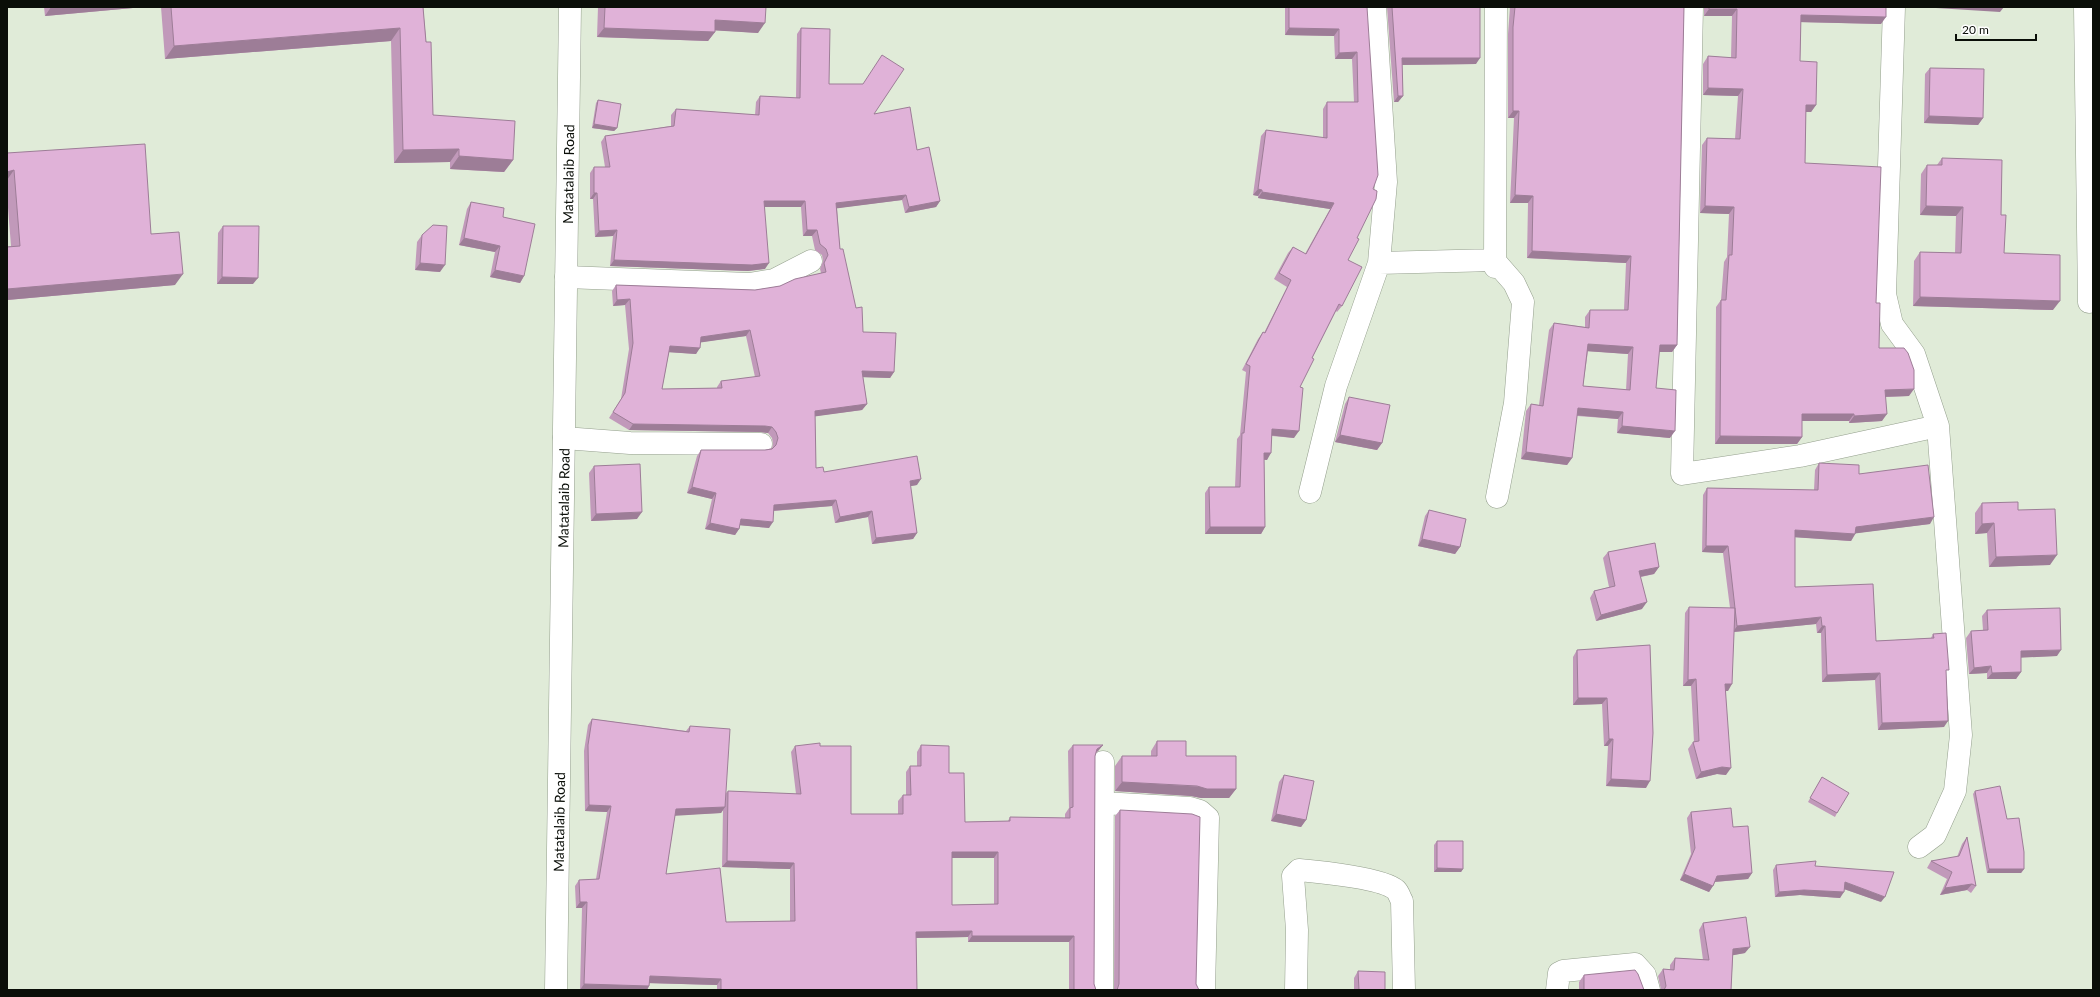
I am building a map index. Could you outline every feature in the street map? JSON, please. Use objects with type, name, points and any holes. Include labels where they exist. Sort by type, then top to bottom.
[{"type":"street","name":"Matatalaib Road","points":[[556,990],[570,7]]},
{"type":"street","points":[[1310,492],[1336,386],[1379,263],[1386,182],[1374,7]]},
{"type":"street","points":[[1494,264],[1496,7]]},
{"type":"street","points":[[1692,7],[1682,474],[1800,456],[1938,426]]},
{"type":"street","points":[[1894,7],[1885,294],[1892,324],[1914,354],[1938,426],[1961,735],[1955,791],[1935,835],[1919,847]]},
{"type":"street","points":[[2085,7],[2089,302]]},
{"type":"street","points":[[566,277],[750,284],[774,280],[811,261]]},
{"type":"street","points":[[1379,263],[1494,264],[1514,283],[1523,302],[1515,404],[1497,497]]},
{"type":"street","points":[[564,438],[630,444],[761,444]]},
{"type":"street","points":[[1102,990],[1103,762]]},
{"type":"street","points":[[1103,803],[1190,808],[1200,811],[1208,818],[1204,990]]},
{"type":"street","points":[[1296,990],[1297,930],[1294,876],[1299,870],[1330,873],[1387,885],[1397,891],[1402,901],[1404,990]]},
{"type":"street","points":[[1557,990],[1558,973],[1563,971],[1635,964],[1645,975],[1649,990]]},
{"type":"building","points":[[171,7],[423,7],[426,42],[431,42],[433,115],[515,121],[513,160],[459,156],[459,149],[403,150],[400,28],[174,46]]},
{"type":"building","points":[[605,7],[766,7],[765,23],[715,20],[715,32],[604,28]]},
{"type":"building","points":[[1289,7],[1367,7],[1378,175],[1373,189],[1377,191],[1376,199],[1357,238],[1359,239],[1348,260],[1362,267],[1342,306],[1339,304],[1312,358],[1314,359],[1300,387],[1303,388],[1299,431],[1272,429],[1271,453],[1264,453],[1265,527],[1210,527],[1209,487],[1240,487],[1242,433],[1244,433],[1250,366],[1246,364],[1263,332],[1265,333],[1291,280],[1279,273],[1293,247],[1306,254],[1334,203],[1262,192],[1262,190],[1258,189],[1266,130],[1327,138],[1327,102],[1358,102],[1357,52],[1339,53],[1339,29],[1289,28]]},
{"type":"building","points":[[1392,7],[1480,7],[1480,58],[1402,58],[1403,96],[1398,96]]},
{"type":"building","points":[[1515,7],[1684,7],[1677,345],[1660,345],[1656,388],[1676,390],[1675,431],[1622,426],[1623,412],[1578,408],[1572,458],[1526,452],[1531,404],[1543,406],[1554,323],[1589,328],[1590,310],[1628,310],[1631,256],[1532,251],[1533,196],[1515,195],[1519,111],[1513,111],[1513,27]],"holes":[[[1588,344],[1633,347],[1630,390],[1583,386]]]},
{"type":"building","points":[[1709,7],[1886,7],[1886,17],[1801,15],[1800,61],[1817,62],[1816,105],[1806,105],[1805,163],[1881,167],[1876,303],[1880,303],[1879,348],[1904,348],[1908,353],[1914,370],[1914,389],[1885,390],[1887,414],[1854,416],[1854,414],[1802,414],[1802,437],[1720,436],[1721,300],[1726,300],[1729,255],[1732,255],[1734,207],[1705,206],[1707,138],[1740,139],[1743,89],[1708,88],[1708,56],[1736,58],[1737,9],[1709,9]]},
{"type":"building","points":[[801,28],[830,29],[829,84],[863,84],[882,55],[904,69],[874,114],[910,107],[917,150],[929,147],[940,201],[909,207],[906,195],[836,203],[840,249],[843,249],[856,308],[862,307],[863,332],[896,333],[894,372],[862,371],[867,404],[815,411],[816,468],[823,467],[824,472],[917,456],[921,479],[910,481],[917,533],[876,538],[872,511],[840,517],[836,500],[774,505],[773,522],[741,519],[739,529],[710,523],[716,493],[692,487],[701,450],[772,449],[776,445],[778,438],[772,427],[633,424],[613,412],[625,393],[633,343],[630,299],[617,300],[616,285],[755,290],[780,286],[795,279],[826,272],[824,263],[828,255],[826,249],[820,244],[817,230],[807,230],[805,201],[764,201],[769,263],[752,265],[614,260],[617,230],[599,231],[597,193],[594,193],[594,167],[610,167],[605,136],[674,126],[676,109],[759,115],[760,96],[800,98]],"holes":[[[750,330],[760,376],[721,381],[722,388],[662,389],[670,346],[700,348],[701,337]]]},
{"type":"building","points":[[1930,68],[1984,69],[1983,118],[1929,116]]},
{"type":"building","points":[[598,100],[621,104],[617,128],[594,124]]},
{"type":"building","points":[[145,144],[151,234],[179,232],[183,274],[7,289],[7,247],[20,246],[14,170],[7,172],[7,153]]},
{"type":"building","points":[[1942,158],[2002,160],[2001,215],[2006,215],[2004,253],[2060,255],[2060,301],[1920,297],[1920,252],[1961,253],[1963,207],[1926,206],[1927,165],[1942,165]]},
{"type":"building","points":[[471,202],[504,208],[503,217],[535,224],[524,276],[495,270],[500,246],[464,238]]},
{"type":"building","points":[[433,225],[447,226],[445,265],[420,263],[422,235]]},
{"type":"building","points":[[223,226],[259,226],[258,278],[222,277]]},
{"type":"building","points":[[1349,397],[1390,405],[1382,443],[1340,435]]},
{"type":"building","points":[[1819,463],[1859,465],[1859,474],[1928,465],[1934,517],[1856,527],[1855,534],[1795,530],[1795,587],[1873,584],[1876,641],[1934,638],[1933,634],[1946,633],[1949,670],[1946,670],[1948,721],[1882,723],[1880,673],[1827,675],[1825,626],[1822,626],[1821,617],[1737,626],[1728,546],[1706,546],[1707,488],[1818,490]]},
{"type":"building","points":[[640,464],[642,512],[596,514],[594,466]]},
{"type":"building","points":[[2018,502],[2018,510],[2055,509],[2057,555],[1996,557],[1994,523],[1982,524],[1982,503]]},
{"type":"building","points":[[1429,510],[1466,519],[1460,547],[1422,539]]},
{"type":"building","points":[[1655,543],[1659,567],[1639,571],[1647,602],[1601,615],[1594,591],[1615,586],[1608,552]]},
{"type":"building","points":[[1689,607],[1735,608],[1732,684],[1725,684],[1731,768],[1722,767],[1701,772],[1693,742],[1699,741],[1696,679],[1688,680]]},
{"type":"building","points":[[2060,608],[2061,650],[2021,651],[2021,672],[1992,673],[1991,666],[1974,668],[1971,631],[1988,630],[1987,610]]},
{"type":"building","points":[[1650,645],[1653,733],[1650,781],[1611,779],[1613,739],[1609,739],[1607,698],[1578,698],[1577,650]]},
{"type":"building","points":[[592,719],[689,732],[690,726],[730,729],[725,807],[676,809],[666,874],[720,868],[726,922],[795,921],[794,863],[727,861],[728,791],[801,794],[795,746],[820,743],[820,746],[851,746],[851,814],[903,814],[903,795],[911,795],[910,766],[921,766],[921,745],[949,746],[949,773],[964,773],[965,822],[1010,821],[1010,817],[1070,818],[1070,808],[1073,807],[1073,745],[1103,745],[1097,749],[1095,756],[1094,984],[1096,990],[1074,990],[1074,936],[972,936],[972,931],[916,932],[917,990],[721,990],[721,979],[650,976],[649,986],[584,984],[587,902],[580,902],[579,880],[599,879],[611,806],[589,805],[588,745]],"holes":[[[952,852],[998,852],[998,904],[952,905]]]},
{"type":"building","points":[[1157,741],[1186,741],[1186,756],[1236,756],[1236,789],[1207,789],[1197,786],[1122,782],[1122,756],[1157,756]]},
{"type":"building","points":[[1284,775],[1314,781],[1306,820],[1276,814]]},
{"type":"building","points":[[1822,777],[1849,793],[1837,813],[1810,798]]},
{"type":"building","points":[[2000,786],[2007,819],[2019,818],[2024,852],[2024,869],[1989,869],[1975,791]]},
{"type":"building","points":[[1731,808],[1733,827],[1748,826],[1752,873],[1717,876],[1713,886],[1684,874],[1695,848],[1691,812]]},
{"type":"building","points":[[1120,810],[1192,814],[1200,817],[1196,984],[1199,990],[1117,990],[1119,984]]},
{"type":"building","points":[[1967,837],[1976,886],[1972,884],[1945,888],[1952,872],[1931,861],[1959,856]]},
{"type":"building","points":[[1437,841],[1463,841],[1463,869],[1437,868]]},
{"type":"building","points":[[1816,861],[1815,866],[1894,872],[1885,897],[1845,882],[1844,892],[1804,890],[1779,892],[1776,865]]},
{"type":"building","points":[[1746,917],[1750,947],[1733,949],[1731,990],[1664,990],[1666,986],[1663,969],[1674,970],[1675,958],[1709,960],[1703,923]]},
{"type":"building","points":[[1635,970],[1644,990],[1584,990],[1584,975]]},
{"type":"building","points":[[1358,971],[1385,972],[1385,990],[1359,990]]}]
